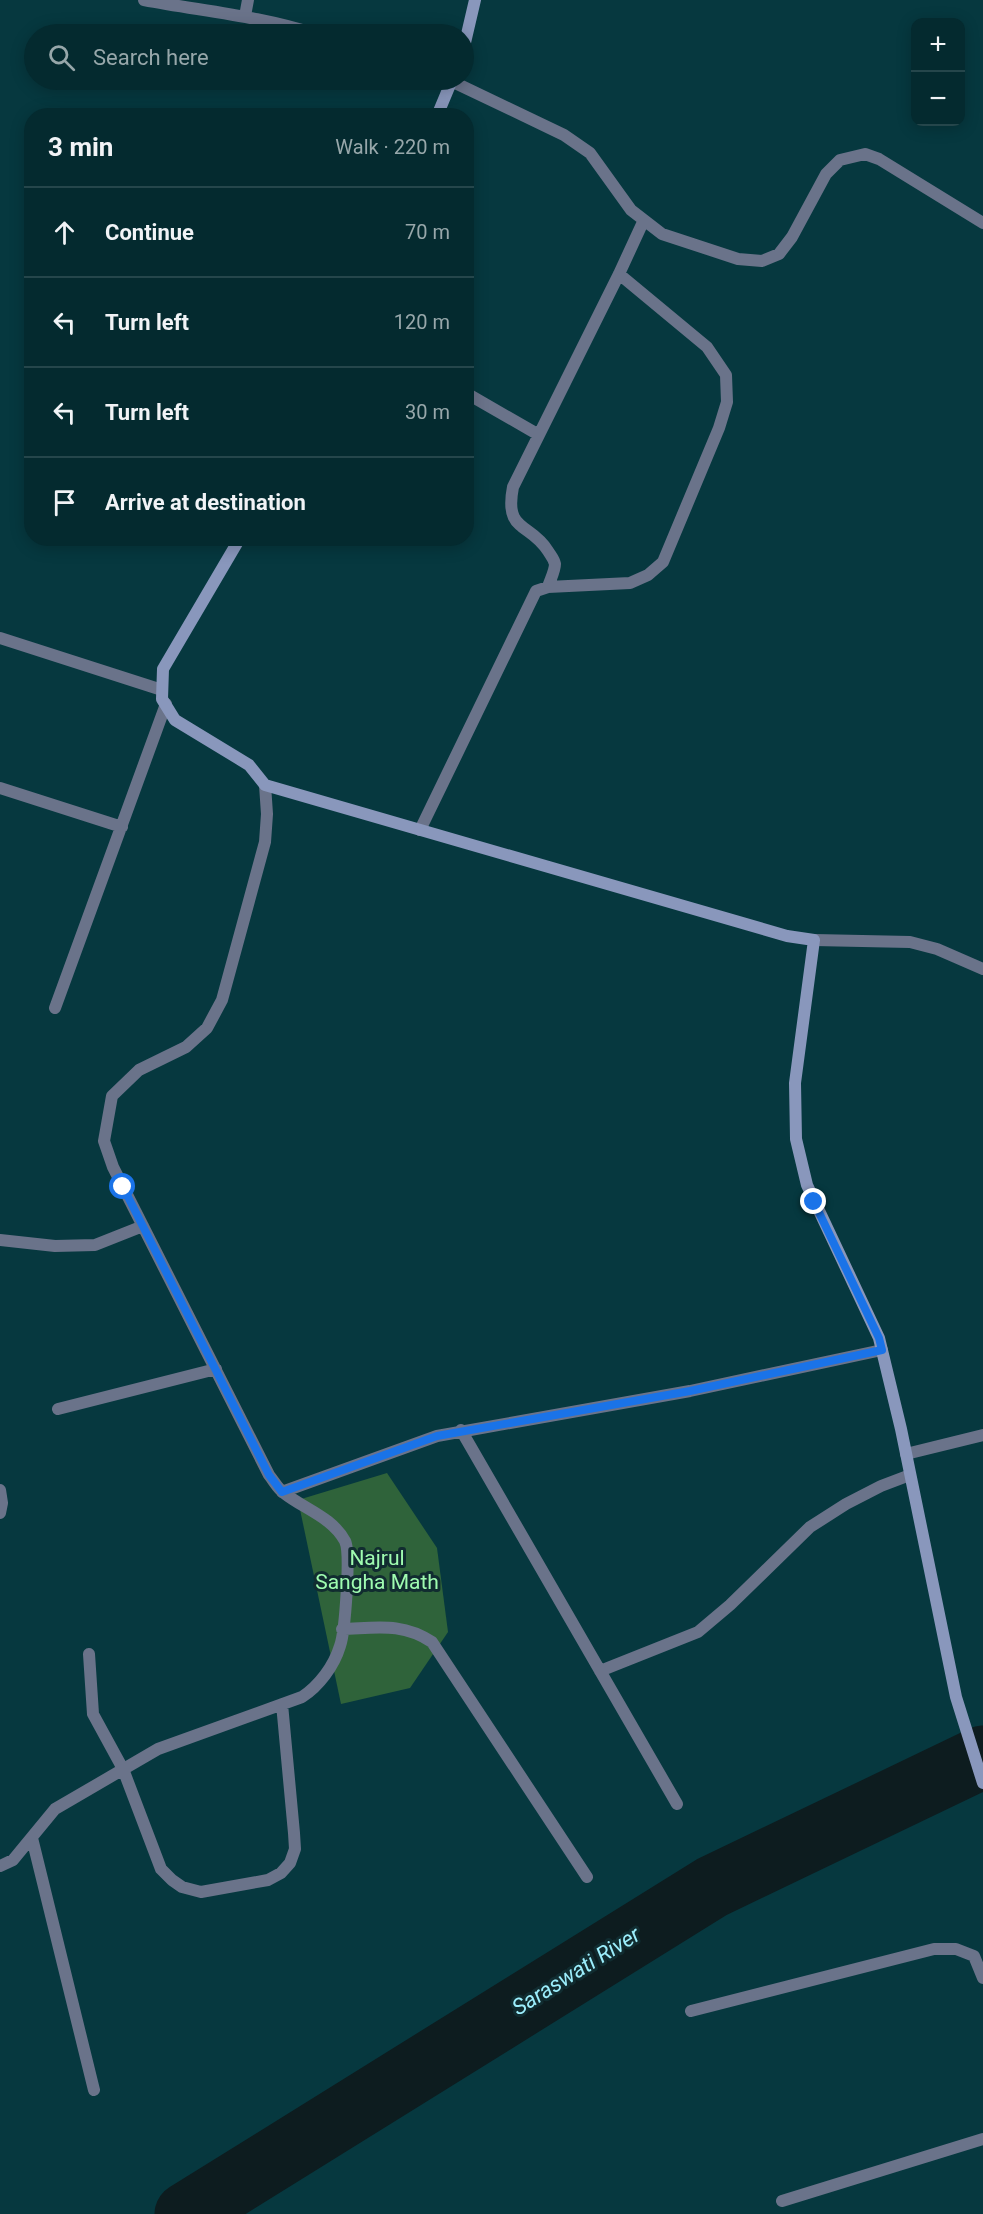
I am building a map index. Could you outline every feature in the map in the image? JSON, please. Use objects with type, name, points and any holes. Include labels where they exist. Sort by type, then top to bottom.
[{"type":"street","points":[[144,0],[285,24]]},
{"type":"street","points":[[245,16],[248,0]]},
{"type":"street","points":[[469,24],[475,0]]},
{"type":"street","points":[[440,108],[447,90]]},
{"type":"street","points":[[472,90],[564,135],[590,153],[631,210],[643,222],[662,234],[738,259],[762,261],[779,254],[792,237],[826,174],[840,160],[865,154],[879,159],[983,223]]},
{"type":"street","points":[[548,587],[555,567],[554,560],[542,541],[521,528],[512,516],[510,501],[513,486],[643,222]]},
{"type":"street","points":[[420,830],[536,591],[548,587],[630,583],[648,575],[663,562],[727,402],[726,375],[707,347],[619,274]]},
{"type":"street","points":[[474,398],[539,435]]},
{"type":"street","points":[[235,546],[164,669],[162,699],[175,720],[249,765],[265,785],[787,936],[814,940],[910,942],[938,949],[983,969]]},
{"type":"street","points":[[0,638],[162,690]]},
{"type":"street","points":[[55,1008],[166,704]]},
{"type":"street","points":[[0,1866],[13,1860],[55,1809],[158,1749],[302,1697],[317,1685],[341,1646],[349,1565],[345,1542],[327,1520],[282,1492],[269,1475],[113,1167],[104,1141],[112,1096],[139,1071],[186,1047],[207,1029],[222,1000],[265,842],[265,785]]},
{"type":"street","points":[[0,788],[122,827]]},
{"type":"street","points":[[814,940],[795,1083],[796,1139],[807,1185],[879,1338],[906,1454],[956,1697],[983,1783]]},
{"type":"street","points":[[0,1240],[55,1246],[95,1245],[143,1226]]},
{"type":"street","points":[[282,1492],[405,1446],[461,1430],[690,1391],[882,1350]]},
{"type":"street","points":[[58,1409],[216,1369]]},
{"type":"street","points":[[461,1430],[677,1804]]},
{"type":"street","points":[[906,1454],[983,1434]]},
{"type":"street","points":[[600,1671],[698,1632],[730,1605],[810,1527],[846,1504],[881,1486],[910,1475]]},
{"type":"street","points":[[0,1490],[2,1503],[0,1513]]},
{"type":"street","points":[[342,1629],[389,1627],[410,1629],[432,1642],[587,1877]]},
{"type":"street","points":[[89,1654],[93,1714],[123,1769],[161,1869],[182,1887],[201,1892],[268,1880],[281,1873],[290,1863],[295,1849],[282,1704]]},
{"type":"street","points":[[32,1838],[94,2090]]},
{"type":"street","points":[[691,2011],[934,1949],[956,1949],[974,1956],[983,1978]]},
{"type":"street","points":[[782,2201],[983,2139]]},
{"type":"green space","name":"Najrul Sangha Math","points":[[387,1473],[437,1548],[448,1632],[410,1688],[341,1704],[298,1500]]},
{"type":"waterway","name":"Saraswati River","points":[[186,2214],[712,1887],[983,1757]]},
{"type":"route","points":[[123,1187],[269,1475],[282,1492],[405,1446],[461,1430],[690,1391],[882,1350],[879,1338],[814,1202]]}]
